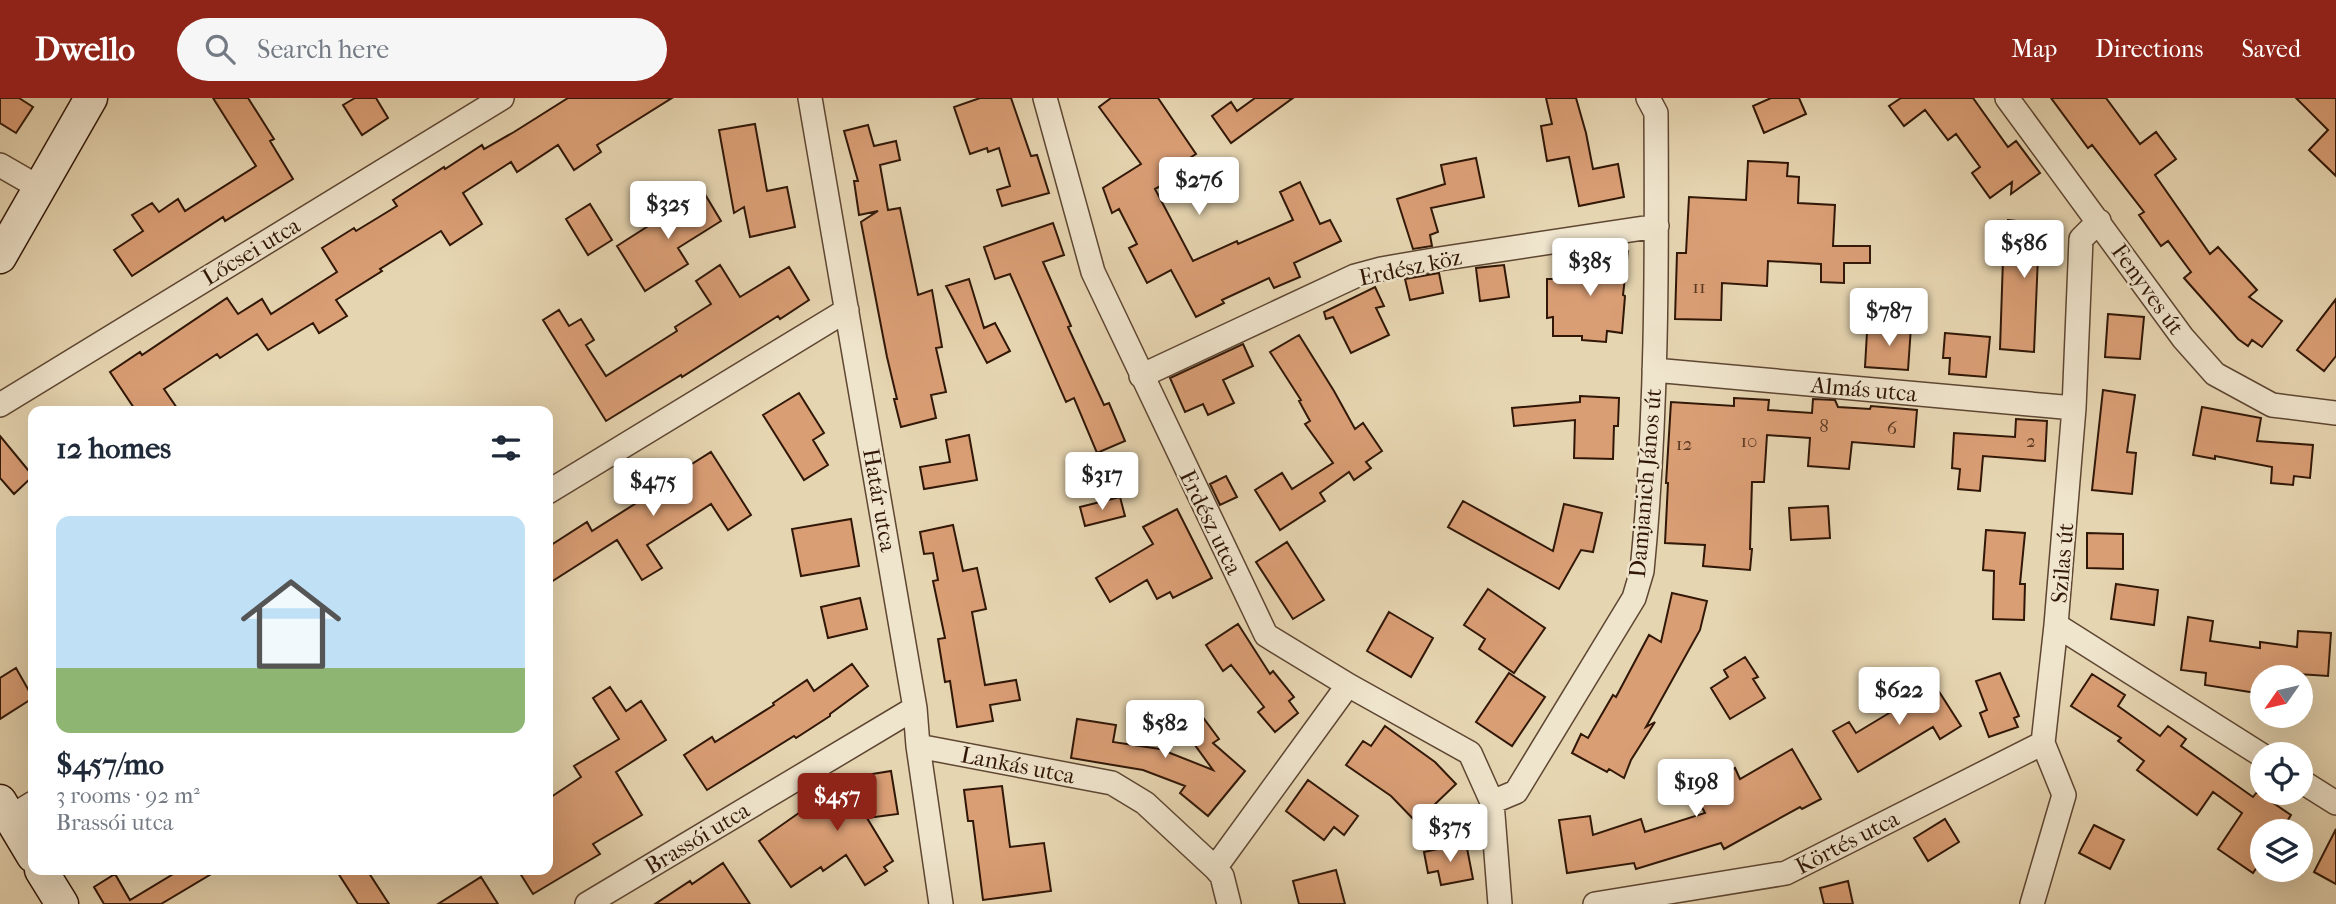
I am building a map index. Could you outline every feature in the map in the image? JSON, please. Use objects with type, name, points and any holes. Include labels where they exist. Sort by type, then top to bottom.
[{"type":"street","points":[[0,257],[91,98]]},
{"type":"street","name":"Lőcsei utca","points":[[0,405],[502,98]]},
{"type":"street","name":"Határ utca","points":[[810,98],[915,708],[941,904]]},
{"type":"street","name":"Erdész utca","points":[[1045,98],[1093,272],[1266,635],[1348,685],[1470,753],[1492,802]]},
{"type":"street","name":"Damjanich János út","points":[[1492,802],[1516,792],[1634,598],[1639,583],[1643,558],[1654,370],[1657,226],[1656,113],[1648,98]]},
{"type":"street","name":"Fenyves út","points":[[2007,98],[2183,338],[2215,374],[2272,405],[2336,413]]},
{"type":"street","points":[[0,165],[40,188]]},
{"type":"street","name":"Szilas út","points":[[2032,904],[2064,794],[2043,743],[2074,408],[2081,239],[2099,221]]},
{"type":"street","name":"Erdész köz","points":[[1141,376],[1355,276],[1439,259],[1657,226]]},
{"type":"street","points":[[553,489],[847,310]]},
{"type":"street","name":"Almás utca","points":[[1654,370],[2074,408]]},
{"type":"street","points":[[2056,625],[2250,748]]},
{"type":"street","points":[[1215,868],[1348,685]]},
{"type":"street","name":"Brassói utca","points":[[587,904],[915,708]]},
{"type":"street","name":"Körtés utca","points":[[1595,904],[1786,873],[2043,743]]},
{"type":"street","name":"Lankás utca","points":[[918,746],[1112,783],[1145,803],[1215,868],[1222,876],[1229,904]]},
{"type":"street","points":[[2313,789],[2336,803]]},
{"type":"street","points":[[1492,802],[1500,904]]},
{"type":"street","points":[[14,807],[28,843]]},
{"type":"street","points":[[44,875],[62,904]]},
{"type":"building","points":[[0,98],[19,98],[33,107],[16,133],[0,123]]},
{"type":"building","points":[[213,98],[248,98],[274,139],[270,141],[293,179],[225,221],[223,217],[132,276],[114,250],[143,231],[132,215],[152,203],[159,212],[178,199],[185,211],[256,166]]},
{"type":"building","points":[[355,98],[376,98],[388,118],[362,135],[343,105]]},
{"type":"building","points":[[568,98],[672,98],[597,145],[601,152],[574,170],[558,145],[517,172],[511,162],[463,193],[482,224],[450,245],[441,231],[380,269],[382,271],[336,300],[347,316],[319,333],[313,323],[268,350],[257,334],[220,358],[217,354],[164,389],[176,406],[133,406],[110,372],[140,352],[142,355],[227,298],[238,314],[262,299],[271,314],[337,272],[322,248],[397,206],[393,200],[444,167],[445,169],[482,145],[484,149]]},
{"type":"building","points":[[980,98],[1011,98],[1031,156],[1037,155],[1049,193],[1002,206],[997,190],[1010,186],[999,148],[988,152],[987,148],[970,154],[954,107]]},
{"type":"building","points":[[1111,98],[1158,98],[1196,154],[1161,176],[1166,183],[1155,189],[1193,261],[1293,220],[1280,192],[1300,182],[1320,224],[1330,220],[1341,241],[1294,263],[1300,277],[1274,288],[1269,278],[1222,300],[1224,303],[1196,317],[1171,270],[1147,283],[1129,248],[1137,244],[1119,209],[1112,213],[1103,188],[1141,164],[1099,107]]},
{"type":"building","points":[[1255,98],[1293,98],[1231,143],[1212,116],[1231,102],[1237,111]]},
{"type":"building","points":[[1546,98],[1576,98],[1593,169],[1618,164],[1624,197],[1579,206],[1569,157],[1547,161],[1541,126],[1552,124]]},
{"type":"building","points":[[1771,98],[1799,98],[1806,114],[1764,133],[1753,106]]},
{"type":"building","points":[[1901,98],[1973,98],[2008,147],[2016,141],[2040,173],[2011,194],[2012,182],[1990,198],[1972,173],[1980,167],[1956,134],[1948,140],[1925,110],[1904,126],[1889,106]]},
{"type":"building","points":[[2051,98],[2106,98],[2140,144],[2156,132],[2176,159],[2155,175],[2210,254],[2218,247],[2257,290],[2249,297],[2282,321],[2262,347],[2252,340],[2248,346],[2238,339],[2184,278],[2191,272],[2168,241],[2161,246],[2139,215],[2144,212],[2092,145],[2088,148]]},
{"type":"building","points":[[2296,98],[2336,98],[2336,176],[2309,150],[2328,130]]},
{"type":"building","points":[[755,124],[767,191],[787,187],[795,227],[750,237],[744,207],[734,213],[719,130]]},
{"type":"building","points":[[868,125],[874,146],[896,141],[900,160],[880,165],[888,210],[900,208],[918,295],[932,290],[942,347],[936,348],[946,392],[931,395],[936,418],[901,427],[861,222],[878,211],[859,215],[854,181],[858,181],[844,131]]},
{"type":"building","points":[[1476,158],[1484,197],[1431,208],[1438,232],[1430,235],[1432,246],[1413,249],[1397,199],[1445,184],[1441,165]]},
{"type":"building","points":[[1748,161],[1788,163],[1787,176],[1799,177],[1798,203],[1835,205],[1833,246],[1870,246],[1870,263],[1844,263],[1844,283],[1821,282],[1821,264],[1768,261],[1767,286],[1722,283],[1721,320],[1675,319],[1677,253],[1686,253],[1689,197],[1746,200]]},
{"type":"building","points":[[703,191],[721,221],[678,248],[688,264],[645,291],[617,246]]},
{"type":"building","points":[[590,204],[612,240],[588,255],[566,219]]},
{"type":"building","points":[[2008,220],[2062,226],[2059,259],[2038,256],[2034,352],[2000,349],[2003,259]]},
{"type":"building","points":[[1053,223],[1064,255],[1043,262],[1071,326],[1068,327],[1104,405],[1109,403],[1125,441],[1097,453],[1074,398],[1066,402],[1010,274],[995,279],[984,247]]},
{"type":"building","points":[[1603,248],[1628,251],[1622,333],[1607,331],[1606,342],[1582,340],[1582,336],[1553,336],[1553,317],[1547,318],[1547,279],[1584,279],[1587,251]]},
{"type":"building","points":[[720,265],[740,297],[789,267],[809,300],[780,319],[778,316],[606,421],[543,320],[559,310],[569,326],[581,319],[594,340],[586,345],[606,376],[677,331],[675,327],[711,304],[696,281]]},
{"type":"building","points":[[1504,265],[1509,297],[1480,301],[1476,268]]},
{"type":"building","points":[[1439,273],[1443,293],[1410,300],[1405,279]]},
{"type":"building","points":[[969,279],[984,328],[995,323],[1010,351],[987,363],[946,286]]},
{"type":"building","points":[[1375,287],[1384,306],[1376,308],[1389,335],[1351,353],[1333,317],[1326,319],[1324,312]]},
{"type":"building","points":[[2336,299],[2336,356],[2324,371],[2297,350]]},
{"type":"building","points":[[2108,314],[2144,317],[2140,359],[2105,357]]},
{"type":"building","points":[[1881,324],[1911,327],[1908,370],[1865,367],[1867,332],[1880,333]]},
{"type":"building","points":[[1945,333],[1990,337],[1986,377],[1949,374],[1950,358],[1943,358]]},
{"type":"building","points":[[1299,335],[1355,429],[1363,423],[1382,451],[1366,462],[1371,468],[1354,480],[1349,472],[1320,493],[1325,501],[1280,530],[1255,490],[1282,473],[1292,489],[1333,463],[1305,424],[1310,421],[1299,401],[1301,400],[1270,352]]},
{"type":"building","points":[[1243,344],[1253,366],[1223,380],[1234,403],[1208,415],[1203,404],[1185,412],[1170,378]]},
{"type":"building","points":[[2103,390],[2135,395],[2127,452],[2136,453],[2132,494],[2092,490]]},
{"type":"building","points":[[799,393],[824,433],[813,440],[828,465],[804,480],[763,415]]},
{"type":"building","points":[[1580,396],[1619,398],[1618,426],[1614,426],[1613,459],[1574,458],[1575,420],[1514,426],[1512,408],[1580,402]]},
{"type":"building","points":[[1734,398],[1769,400],[1768,410],[1812,413],[1813,399],[1835,400],[1838,407],[1870,409],[1871,406],[1917,410],[1914,447],[1852,442],[1849,469],[1808,466],[1810,438],[1767,435],[1764,482],[1752,482],[1750,570],[1703,566],[1705,545],[1665,543],[1671,402],[1734,406]]},
{"type":"building","points":[[2202,407],[2261,418],[2257,441],[2313,445],[2310,478],[2294,476],[2293,485],[2271,483],[2272,467],[2215,456],[2215,459],[2193,455]]},
{"type":"building","points":[[2016,419],[2047,421],[2045,461],[1983,456],[1980,491],[1958,489],[1960,469],[1952,468],[1954,433],[2015,437]]},
{"type":"building","points":[[969,435],[977,480],[924,489],[920,467],[950,462],[946,440]]},
{"type":"building","points":[[0,436],[28,470],[28,481],[14,494],[0,478]]},
{"type":"building","points":[[711,452],[751,515],[728,530],[711,504],[647,545],[662,568],[642,580],[617,540],[553,581],[553,544],[587,522],[592,531],[649,495],[639,480],[660,467],[668,479]]},
{"type":"building","points":[[1226,476],[1237,497],[1220,505],[1210,484]]},
{"type":"building","points":[[1120,497],[1125,516],[1085,526],[1080,507]]},
{"type":"building","points":[[1463,501],[1553,551],[1564,504],[1602,513],[1593,552],[1581,550],[1559,589],[1448,527]]},
{"type":"building","points":[[1828,506],[1830,538],[1791,540],[1789,508]]},
{"type":"building","points":[[1177,509],[1212,578],[1173,598],[1170,592],[1157,599],[1147,580],[1110,602],[1096,578],[1153,544],[1143,527]]},
{"type":"building","points":[[851,519],[859,566],[801,576],[792,529]]},
{"type":"building","points":[[953,525],[963,571],[977,568],[986,609],[972,612],[985,685],[1016,680],[1020,700],[990,705],[993,721],[957,727],[950,681],[945,682],[938,639],[945,638],[933,581],[938,580],[933,553],[924,554],[920,532]]},
{"type":"building","points":[[1986,530],[2025,533],[2020,584],[2025,584],[2024,620],[1993,619],[1994,571],[1983,570]]},
{"type":"building","points":[[2087,533],[2123,534],[2123,569],[2087,568]]},
{"type":"building","points":[[1287,542],[1324,600],[1293,619],[1256,562]]},
{"type":"building","points":[[2116,584],[2158,590],[2154,625],[2111,619]]},
{"type":"building","points":[[1488,589],[1545,628],[1514,673],[1479,649],[1485,639],[1464,625]]},
{"type":"building","points":[[1672,593],[1707,601],[1700,630],[1646,727],[1655,722],[1631,760],[1624,778],[1572,753],[1581,734],[1588,738],[1613,695],[1616,697],[1649,635],[1661,642]]},
{"type":"building","points":[[860,598],[867,629],[828,638],[821,607]]},
{"type":"building","points":[[1389,612],[1433,638],[1411,677],[1367,651]]},
{"type":"building","points":[[2188,617],[2213,621],[2210,641],[2260,648],[2260,642],[2297,647],[2298,631],[2331,633],[2328,676],[2314,675],[2314,665],[2250,665],[2250,692],[2205,685],[2206,673],[2181,670]]},
{"type":"building","points":[[1238,624],[1270,674],[1273,671],[1294,697],[1289,701],[1298,713],[1275,732],[1258,712],[1264,707],[1231,665],[1223,671],[1206,645]]},
{"type":"building","points":[[1745,657],[1758,677],[1753,679],[1765,698],[1730,719],[1711,688],[1728,677],[1724,670]]},
{"type":"building","points":[[852,664],[868,686],[796,738],[794,736],[707,790],[684,755],[712,737],[715,742],[774,705],[773,703],[807,680],[814,691]]},
{"type":"building","points":[[16,668],[28,689],[28,701],[0,719],[0,678]]},
{"type":"building","points":[[1509,673],[1545,697],[1512,746],[1476,722]]},
{"type":"building","points":[[2000,673],[2019,716],[2014,718],[2018,727],[1989,737],[1980,713],[1987,710],[1976,681]]},
{"type":"building","points":[[2092,674],[2125,695],[2118,706],[2160,736],[2168,726],[2186,739],[2181,746],[2250,795],[2250,805],[2276,805],[2291,815],[2288,819],[2250,819],[2250,871],[2218,849],[2242,813],[2213,792],[2197,815],[2137,770],[2144,761],[2118,741],[2121,738],[2071,706]]},
{"type":"building","points":[[1931,679],[1961,726],[1940,739],[1933,727],[1858,772],[1833,731],[1849,722],[1856,733],[1914,698],[1910,692]]},
{"type":"building","points":[[610,687],[626,711],[641,701],[666,740],[616,772],[642,815],[593,844],[600,854],[533,894],[521,875],[553,875],[553,796],[581,777],[574,766],[619,739],[593,698]]},
{"type":"building","points":[[1199,712],[1219,739],[1213,743],[1245,771],[1208,816],[1180,793],[1185,786],[1143,770],[1071,758],[1077,719],[1116,725],[1113,742],[1160,749],[1213,770],[1179,723],[1184,718],[1187,721]]},
{"type":"building","points":[[1385,726],[1435,762],[1456,784],[1431,808],[1433,810],[1419,825],[1391,796],[1346,765],[1363,741],[1371,746]]},
{"type":"building","points":[[1792,749],[1821,799],[1802,809],[1800,807],[1724,849],[1721,843],[1636,869],[1634,863],[1567,873],[1559,820],[1590,816],[1593,835],[1641,819],[1645,832],[1705,813],[1693,791],[1735,768],[1740,779]]},
{"type":"building","points":[[891,771],[898,814],[867,818],[893,861],[884,867],[887,871],[865,885],[846,855],[823,871],[821,867],[791,887],[759,841],[803,810],[807,815],[861,781],[860,776]]},
{"type":"building","points":[[1308,780],[1358,816],[1344,835],[1334,827],[1324,840],[1286,811]]},
{"type":"building","points":[[1002,786],[1010,847],[1044,843],[1051,891],[983,900],[973,821],[968,821],[964,790]]},
{"type":"building","points":[[1945,819],[1959,842],[1928,861],[1914,838]]},
{"type":"building","points":[[2094,825],[2124,840],[2110,869],[2079,853]]},
{"type":"building","points":[[2336,829],[2336,884],[2314,872]]},
{"type":"building","points":[[1466,843],[1473,879],[1441,885],[1438,871],[1428,873],[1424,852]]},
{"type":"building","points":[[723,863],[750,904],[655,904],[690,881],[692,884]]},
{"type":"building","points":[[1336,870],[1345,904],[1299,904],[1293,881]]},
{"type":"building","points":[[116,875],[130,900],[172,875],[210,875],[161,904],[104,904],[94,887]]},
{"type":"building","points":[[339,875],[370,875],[389,904],[358,904]]},
{"type":"building","points":[[481,877],[498,904],[438,904]]},
{"type":"building","points":[[1848,881],[1853,904],[1824,904],[1820,888]]}]
